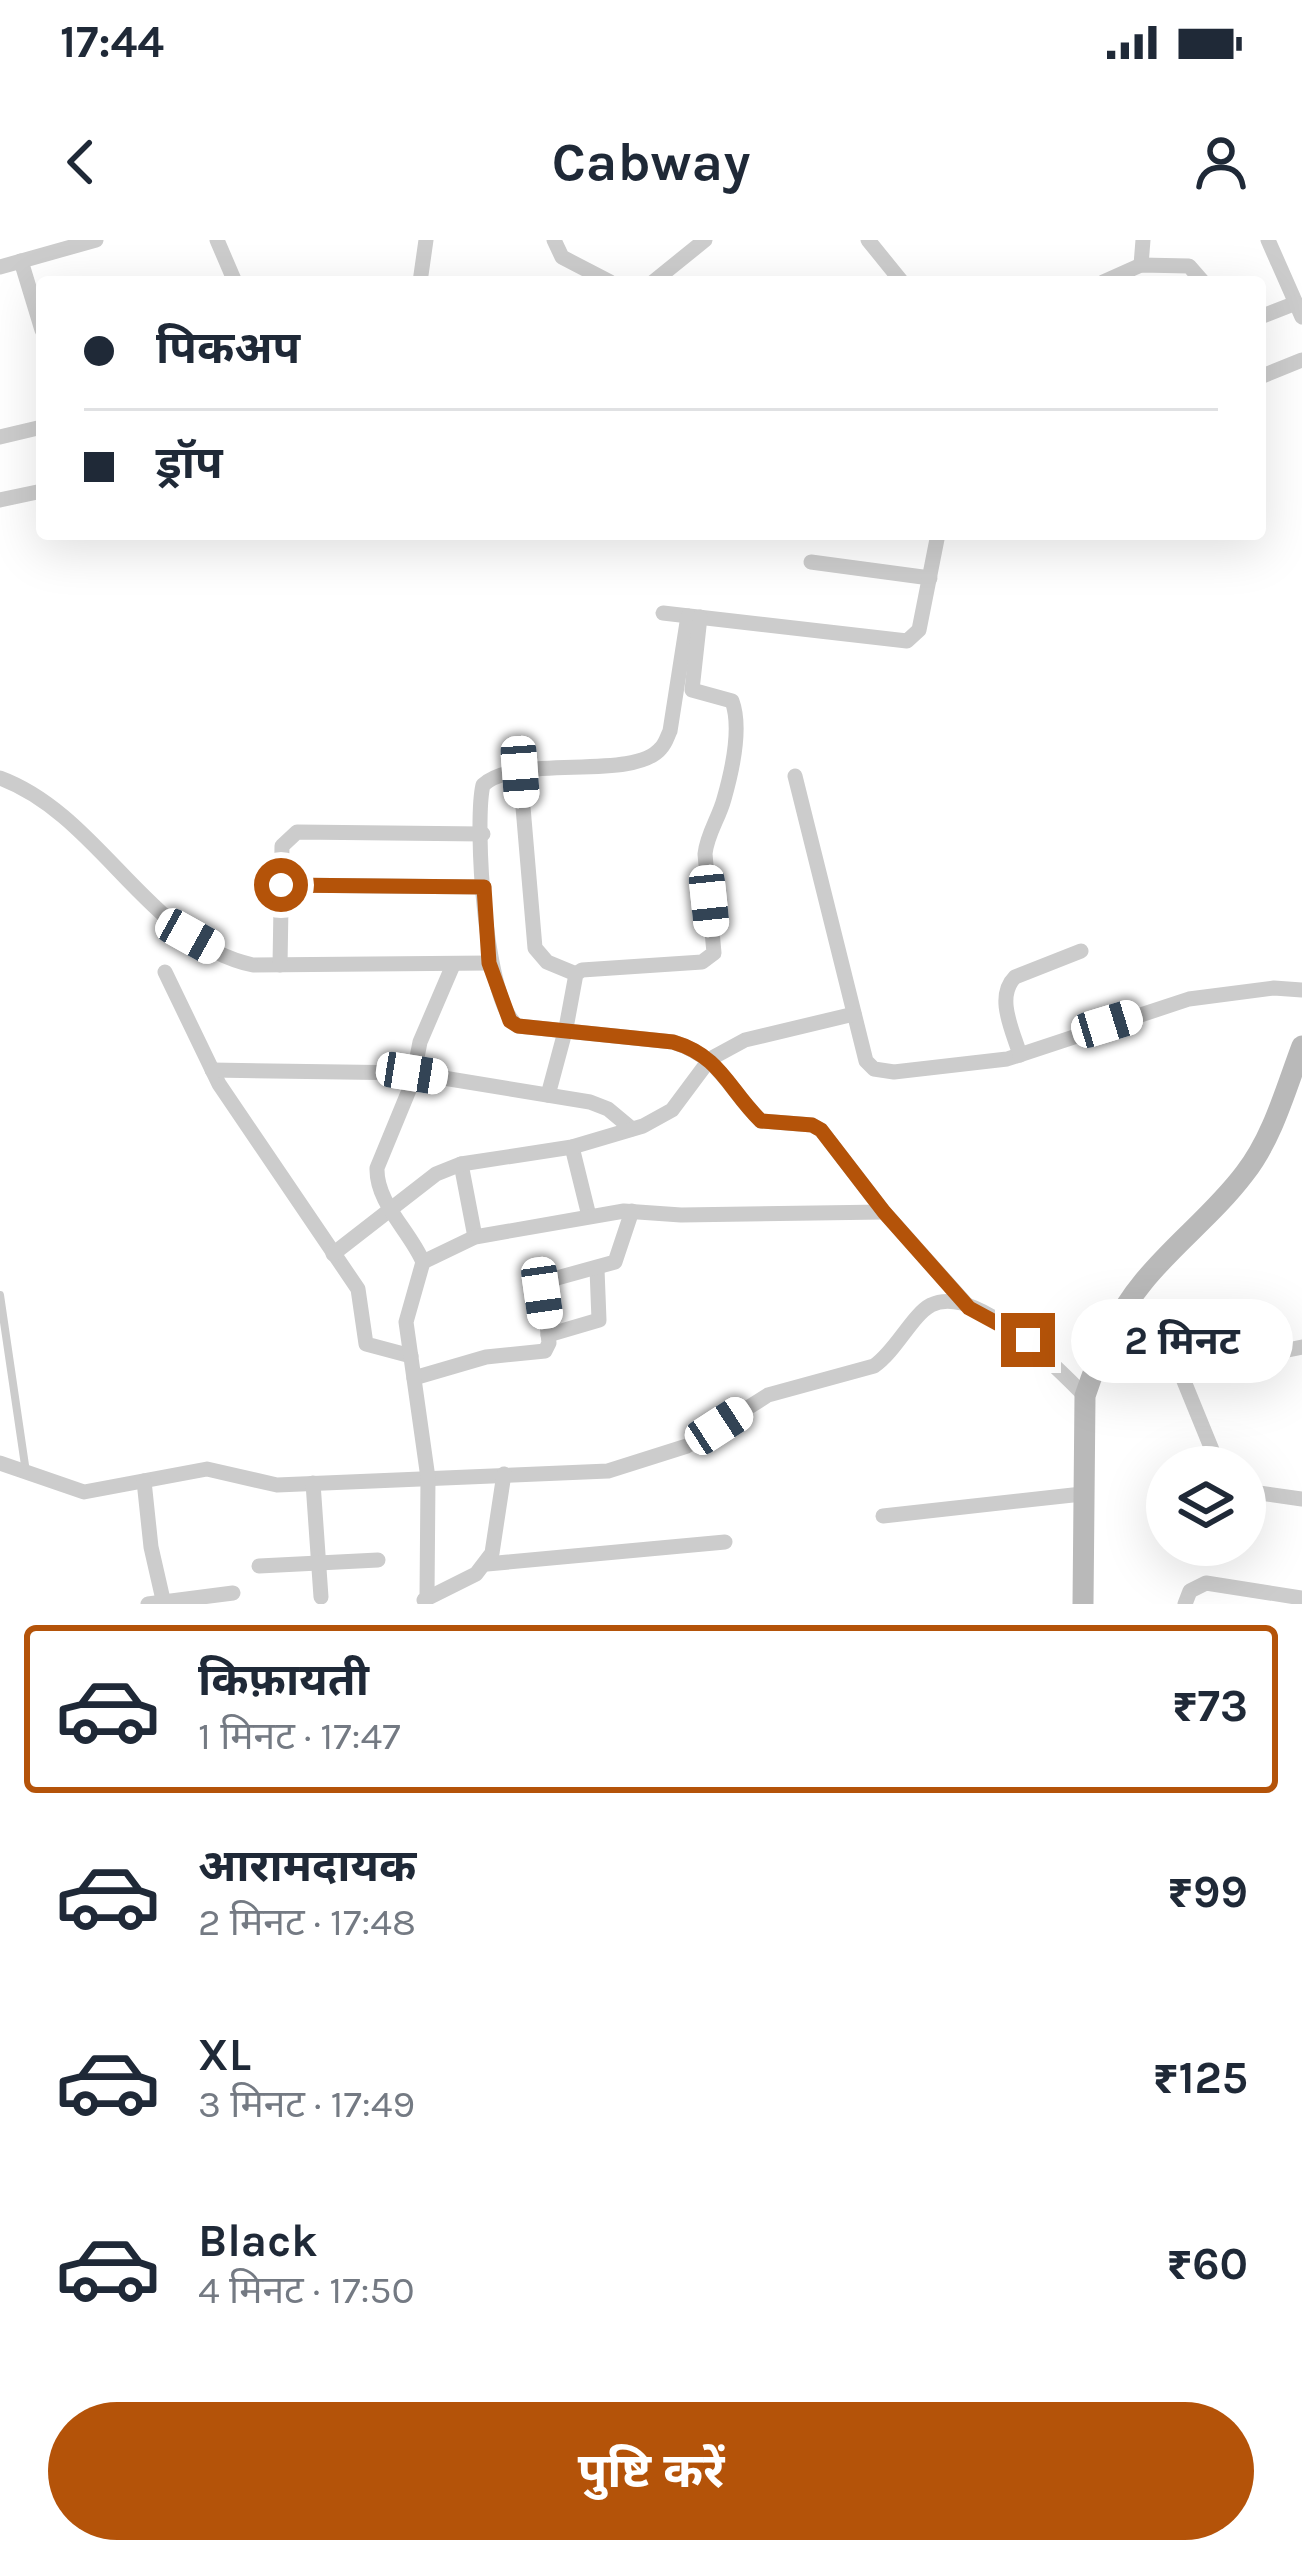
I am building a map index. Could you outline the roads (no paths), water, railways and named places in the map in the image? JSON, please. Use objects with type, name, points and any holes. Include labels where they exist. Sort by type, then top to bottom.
[{"type":"street","points":[[0,267],[96,240]]},
{"type":"street","points":[[217,240],[232,276]]},
{"type":"street","points":[[421,276],[426,240]]},
{"type":"street","points":[[554,240],[562,257],[598,276]]},
{"type":"street","points":[[660,276],[705,240]]},
{"type":"street","points":[[868,240],[897,276]]},
{"type":"street","points":[[1141,265],[1143,240]]},
{"type":"street","points":[[1266,315],[1299,310],[1268,240]]},
{"type":"street","points":[[21,261],[36,310]]},
{"type":"street","points":[[1116,276],[1141,265],[1189,266],[1198,276]]},
{"type":"street","points":[[1266,374],[1302,360]]},
{"type":"street","points":[[0,437],[36,428]]},
{"type":"street","points":[[0,500],[36,492]]},
{"type":"street","points":[[663,613],[907,641],[920,630],[937,540]]},
{"type":"street","points":[[811,562],[930,578]]},
{"type":"street","points":[[694,616],[670,731],[662,748],[643,759],[503,774],[483,785],[489,963],[510,1021],[518,1026],[673,1042],[710,1059],[761,1121],[812,1125],[821,1130],[884,1212],[969,1308]]},
{"type":"street","points":[[575,974],[702,962],[714,953],[706,840],[724,798],[737,721],[732,701],[692,690],[694,616]]},
{"type":"street","points":[[520,772],[535,948],[547,962],[575,974]]},
{"type":"street","points":[[795,776],[866,1061],[874,1069],[894,1072],[1019,1055],[1189,999],[1274,988],[1302,990]]},
{"type":"street","points":[[0,778],[51,804],[190,936],[234,961],[280,965],[489,963]]},
{"type":"street","points":[[280,965],[282,846],[297,832],[483,834]]},
{"type":"street","points":[[281,885],[484,887]]},
{"type":"street","points":[[1019,1055],[1004,997],[1007,985],[1015,977],[1082,950]]},
{"type":"street","points":[[452,965],[377,1168],[382,1193],[424,1262],[406,1314],[428,1478],[424,1600],[487,1564],[504,1474]]},
{"type":"street","points":[[165,972],[212,1070],[361,1298],[366,1344],[410,1356]]},
{"type":"street","points":[[548,1095],[575,974]]},
{"type":"street","points":[[333,1254],[436,1174],[461,1164],[572,1147],[664,1118],[710,1059],[764,1033],[854,1014]]},
{"type":"street","points":[[1083,1604],[1085,1396],[1110,1329],[1145,1280],[1248,1170],[1267,1136],[1302,1046]]},
{"type":"street","points":[[212,1070],[412,1073],[599,1105],[632,1129]]},
{"type":"street","points":[[572,1147],[590,1216]]},
{"type":"street","points":[[461,1164],[475,1238]]},
{"type":"street","points":[[424,1262],[475,1238],[632,1211],[681,1215],[884,1212]]},
{"type":"street","points":[[414,1378],[486,1357],[540,1353],[549,1343],[542,1293],[546,1282],[615,1262],[632,1211]]},
{"type":"street","points":[[548,1335],[599,1320],[597,1269]]},
{"type":"street","points":[[0,1463],[84,1492],[206,1469],[277,1485],[608,1471],[668,1455],[768,1395],[874,1366],[888,1357],[932,1305],[945,1302],[1015,1330],[1085,1396]]},
{"type":"street","points":[[1127,1304],[1168,1342],[1210,1446]]},
{"type":"street","points":[[1168,1342],[1302,1347]]},
{"type":"street","points":[[144,1481],[158,1603],[232,1593]]},
{"type":"street","points":[[314,1483],[321,1597]]},
{"type":"street","points":[[883,1516],[1082,1493]]},
{"type":"street","points":[[1266,1494],[1302,1499]]},
{"type":"street","points":[[487,1564],[725,1542]]},
{"type":"street","points":[[260,1566],[378,1560]]},
{"type":"street","points":[[1185,1604],[1190,1591],[1206,1583],[1302,1598]]},
{"type":"lane","points":[[0,1295],[26,1472]]}]
